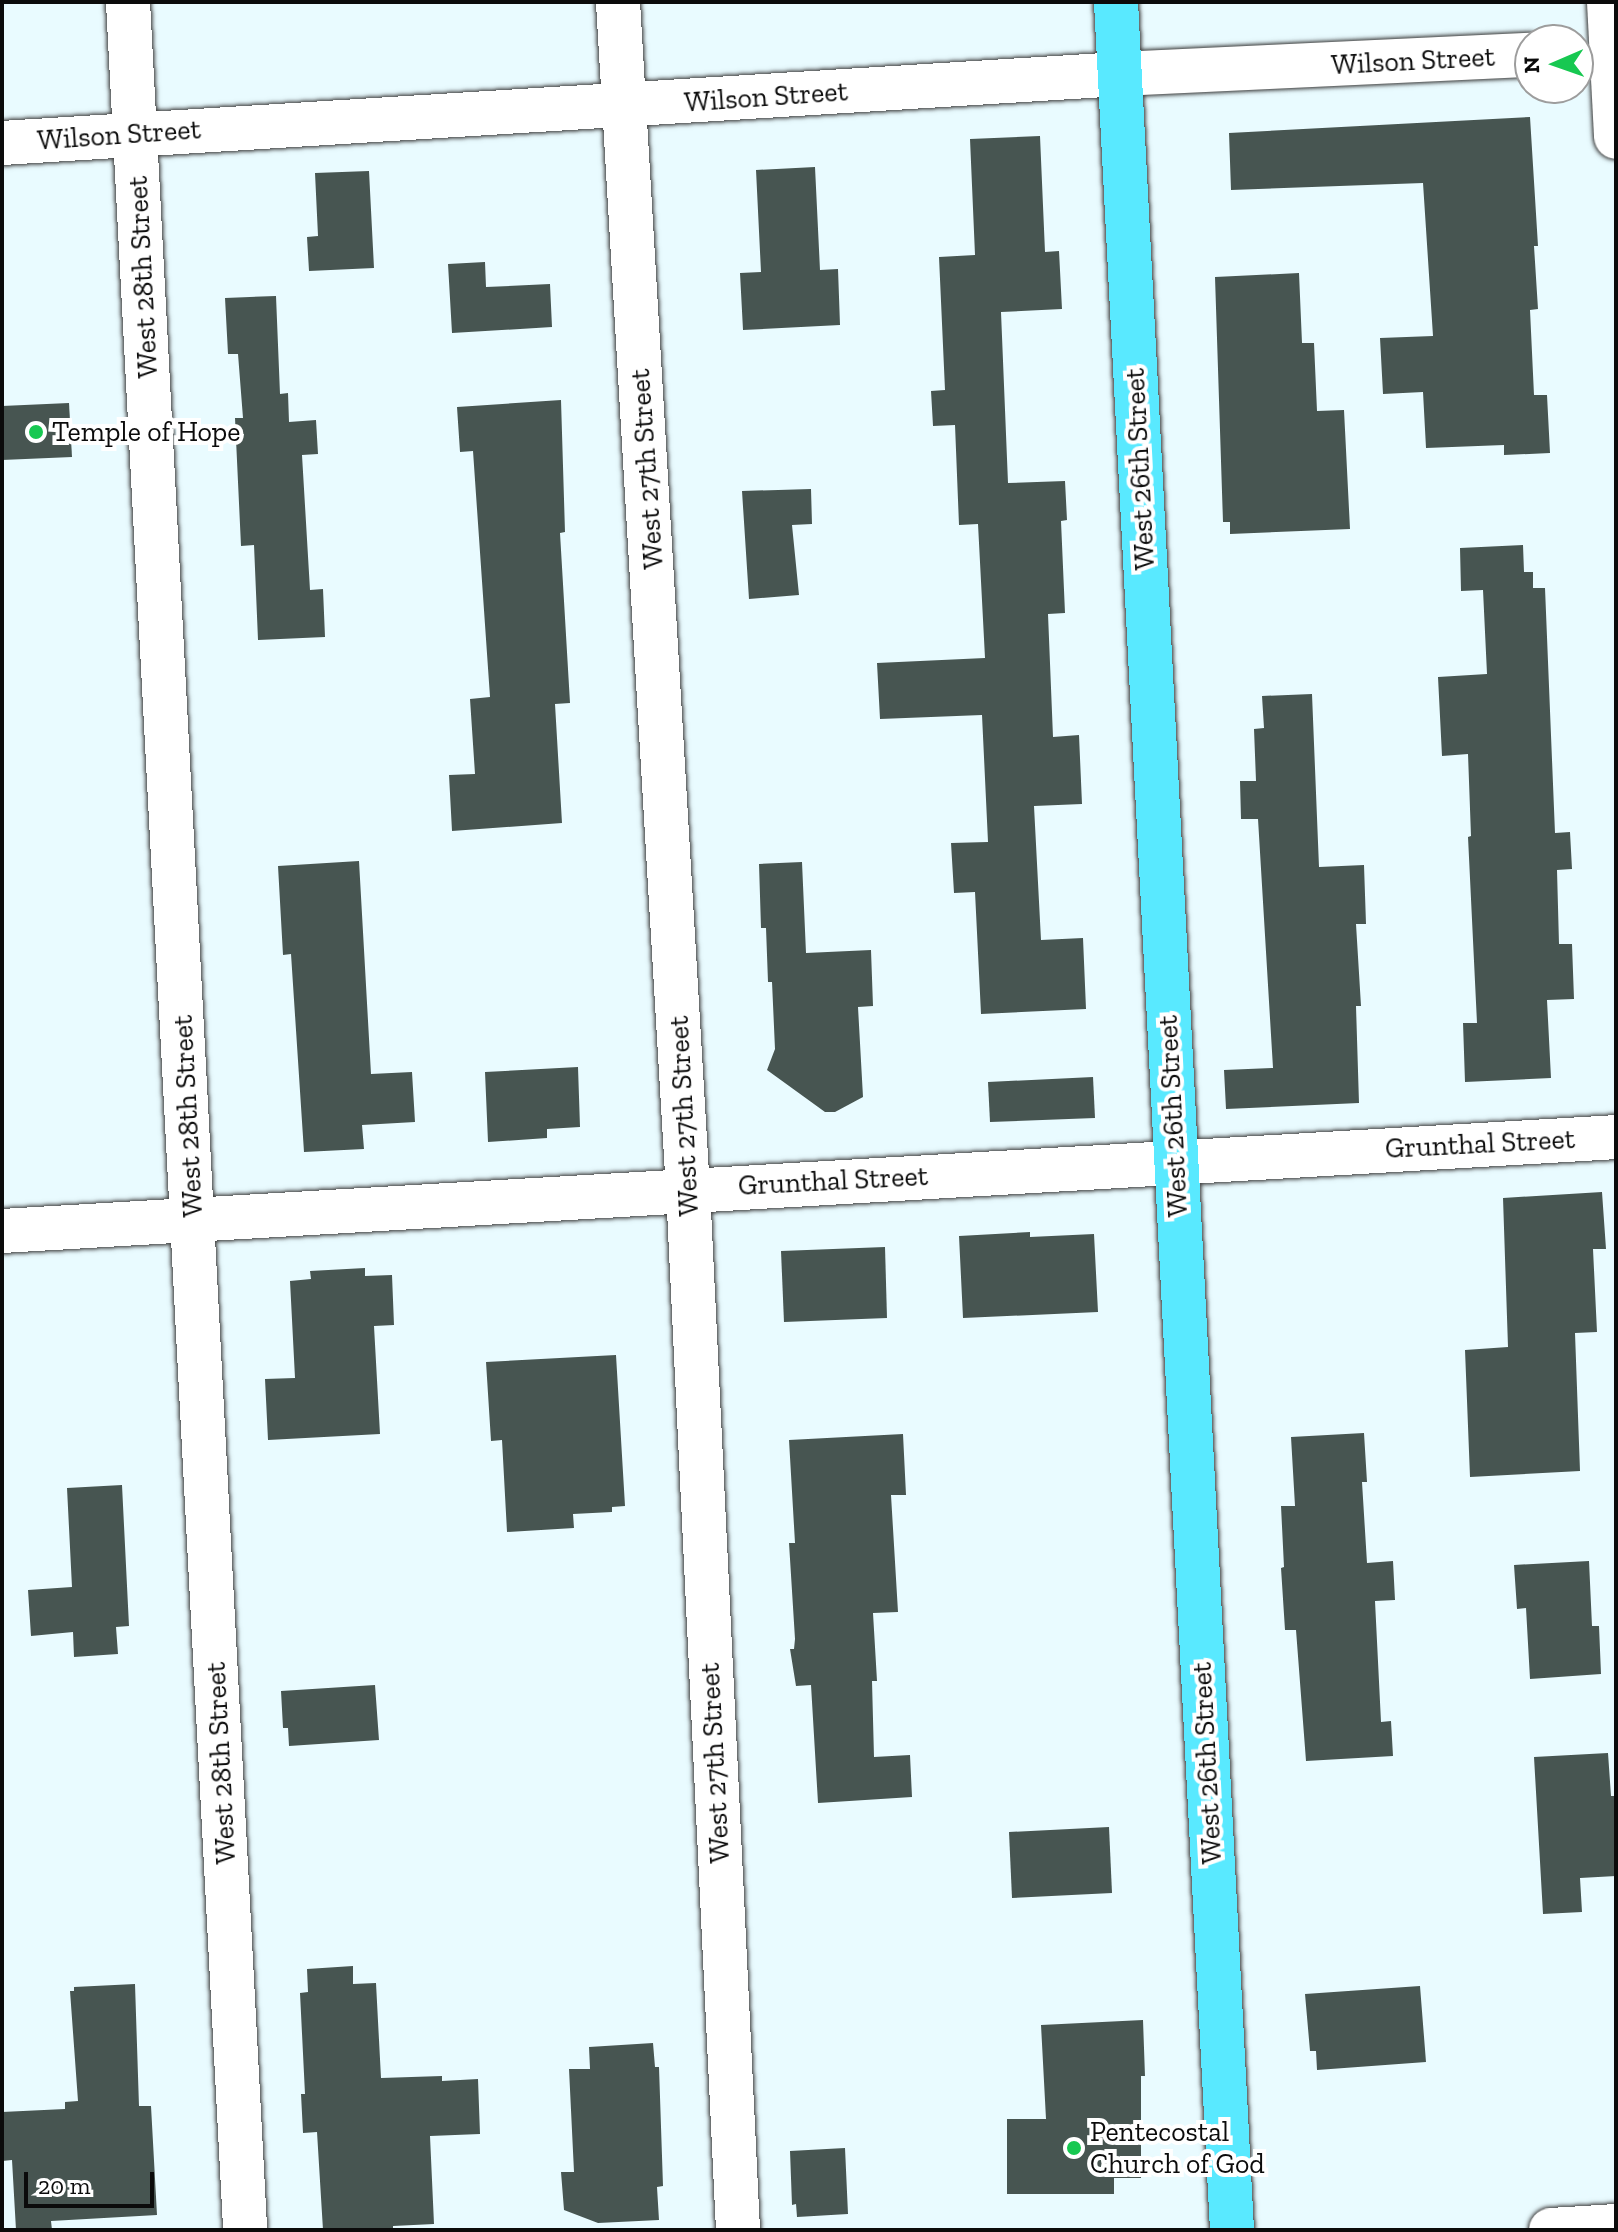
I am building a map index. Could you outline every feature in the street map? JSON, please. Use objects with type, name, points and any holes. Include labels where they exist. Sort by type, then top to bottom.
[{"type":"main road","name":"West 26th Street","points":[[1116,2],[1232,2230]]},
{"type":"street","name":"West 28th Street","points":[[128,2],[245,2230]]},
{"type":"street","name":"West 27th Street","points":[[618,2],[662,701],[738,2230]]},
{"type":"street","points":[[1609,2],[1602,52],[1616,137]]},
{"type":"street","name":"Wilson Street","points":[[2,143],[1120,74],[1514,56]]},
{"type":"street","name":"Grunthal Street","points":[[2,1231],[1616,1137]]},
{"type":"street","points":[[1551,2230],[1616,2226]]},
{"type":"building","points":[[1530,117],[1538,246],[1534,246],[1538,309],[1530,310],[1534,395],[1547,395],[1550,453],[1504,455],[1504,445],[1426,448],[1423,392],[1383,394],[1380,338],[1433,336],[1423,183],[1231,190],[1229,133]]},
{"type":"building","points":[[1040,136],[1045,252],[1059,251],[1062,309],[1001,312],[1008,483],[1065,481],[1067,520],[1061,521],[1065,613],[1048,614],[1053,737],[1079,735],[1082,804],[1034,806],[1041,940],[1083,938],[1086,1009],[981,1014],[975,892],[954,893],[951,843],[988,842],[982,715],[880,719],[877,663],[985,658],[978,524],[959,525],[955,425],[933,426],[931,391],[945,390],[939,257],[975,255],[970,139]]},
{"type":"building","points":[[815,167],[820,270],[838,269],[840,325],[743,330],[740,273],[761,272],[756,170]]},
{"type":"building","points":[[369,171],[374,268],[309,271],[307,237],[318,236],[315,173]]},
{"type":"building","points":[[485,262],[486,287],[550,284],[552,327],[452,333],[448,264]]},
{"type":"building","points":[[1299,273],[1302,343],[1314,343],[1317,411],[1344,410],[1350,529],[1230,534],[1230,522],[1223,522],[1215,277]]},
{"type":"building","points":[[276,296],[280,394],[288,393],[289,422],[316,420],[318,454],[302,455],[310,590],[323,589],[325,637],[258,640],[254,545],[241,546],[235,418],[243,418],[238,354],[228,354],[225,298]]},
{"type":"building","points":[[561,400],[565,532],[560,533],[570,703],[555,704],[562,823],[452,831],[449,775],[475,774],[470,699],[490,697],[473,451],[460,452],[457,407]]},
{"type":"building","name":"Temple of Hope","points":[[69,403],[72,457],[2,460],[2,406]]},
{"type":"building","points":[[811,489],[812,524],[792,525],[799,595],[749,599],[742,491]]},
{"type":"building","points":[[1523,545],[1524,572],[1533,572],[1533,588],[1545,588],[1555,833],[1570,832],[1572,869],[1557,870],[1559,944],[1572,944],[1574,999],[1547,1000],[1551,1078],[1465,1082],[1463,1023],[1477,1023],[1468,837],[1471,836],[1468,754],[1442,756],[1438,677],[1487,674],[1483,590],[1461,591],[1460,548]]},
{"type":"building","points":[[1312,694],[1319,867],[1364,865],[1366,924],[1356,924],[1361,1006],[1356,1006],[1359,1103],[1226,1109],[1224,1070],[1273,1068],[1258,819],[1241,819],[1240,781],[1256,781],[1254,729],[1264,728],[1262,696]]},
{"type":"building","points":[[359,861],[371,1074],[412,1072],[415,1122],[362,1125],[364,1149],[304,1152],[291,954],[283,955],[278,866]]},
{"type":"building","points":[[802,862],[806,953],[871,950],[873,1006],[858,1007],[863,1097],[835,1112],[825,1112],[767,1070],[775,1049],[766,928],[761,928],[759,864]]},
{"type":"building","points":[[578,1067],[580,1127],[547,1129],[547,1138],[488,1142],[485,1072]]},
{"type":"building","points":[[1093,1077],[1095,1118],[990,1122],[988,1082]]},
{"type":"building","points":[[1602,1192],[1606,1249],[1593,1249],[1597,1332],[1575,1333],[1580,1471],[1470,1477],[1465,1350],[1508,1347],[1503,1198]]},
{"type":"building","points":[[1030,1232],[1030,1237],[1094,1234],[1098,1312],[963,1318],[959,1236]]},
{"type":"building","points":[[885,1247],[887,1318],[784,1322],[781,1251]]},
{"type":"building","points":[[365,1268],[365,1276],[392,1275],[394,1325],[374,1326],[380,1434],[268,1440],[265,1379],[295,1378],[290,1281],[311,1279],[310,1271]]},
{"type":"building","points":[[616,1355],[625,1506],[612,1507],[612,1512],[573,1514],[574,1528],[507,1532],[502,1440],[491,1441],[486,1362]]},
{"type":"building","points":[[1364,1433],[1367,1482],[1362,1482],[1367,1563],[1393,1561],[1395,1600],[1375,1601],[1381,1722],[1391,1721],[1393,1756],[1306,1761],[1296,1630],[1285,1630],[1281,1568],[1284,1567],[1281,1506],[1295,1506],[1291,1437]]},
{"type":"building","points":[[903,1434],[906,1495],[891,1495],[898,1612],[873,1613],[877,1681],[872,1681],[874,1757],[910,1755],[912,1797],[818,1803],[811,1685],[796,1686],[790,1649],[794,1649],[795,1639],[789,1543],[795,1543],[789,1440]]},
{"type":"building","points":[[122,1485],[129,1626],[116,1627],[118,1654],[74,1657],[73,1632],[31,1636],[28,1590],[72,1587],[67,1488]]},
{"type":"building","points":[[1589,1561],[1592,1626],[1599,1626],[1601,1674],[1530,1679],[1526,1608],[1517,1609],[1514,1565]]},
{"type":"building","points":[[375,1685],[379,1740],[289,1746],[288,1728],[283,1728],[281,1691]]},
{"type":"building","points":[[1608,1753],[1611,1796],[1616,1796],[1616,1876],[1580,1878],[1582,1912],[1543,1914],[1534,1757]]},
{"type":"building","points":[[1109,1827],[1112,1893],[1012,1898],[1009,1832]]},
{"type":"building","points":[[353,1966],[353,1984],[376,1983],[381,2078],[442,2076],[442,2081],[478,2079],[480,2134],[430,2136],[434,2224],[393,2226],[393,2230],[323,2230],[317,2132],[303,2133],[301,2094],[305,2094],[300,1993],[308,1992],[307,1969]]},
{"type":"building","points":[[135,1984],[139,2106],[151,2106],[157,2215],[51,2221],[52,2230],[16,2230],[12,2160],[2,2161],[2,2112],[65,2109],[65,2102],[78,2101],[70,1991],[74,1991],[74,1987]]},
{"type":"building","points":[[1420,1986],[1426,2062],[1317,2070],[1316,2051],[1310,2051],[1305,1994]]},
{"type":"building","points":[[1143,2020],[1145,2076],[1141,2076],[1141,2178],[1114,2178],[1114,2194],[1007,2194],[1007,2119],[1046,2119],[1041,2025]]},
{"type":"building","points":[[653,2043],[655,2067],[659,2067],[663,2186],[657,2187],[659,2220],[598,2223],[564,2210],[561,2172],[574,2172],[569,2069],[590,2069],[589,2047]]},
{"type":"building","points":[[845,2148],[848,2214],[797,2217],[796,2204],[792,2205],[790,2151]]},
{"type":"place","name":"Temple of Hope","points":[[36,432]]},
{"type":"place","name":"Pentecostal Church of God","points":[[1074,2148]]}]
